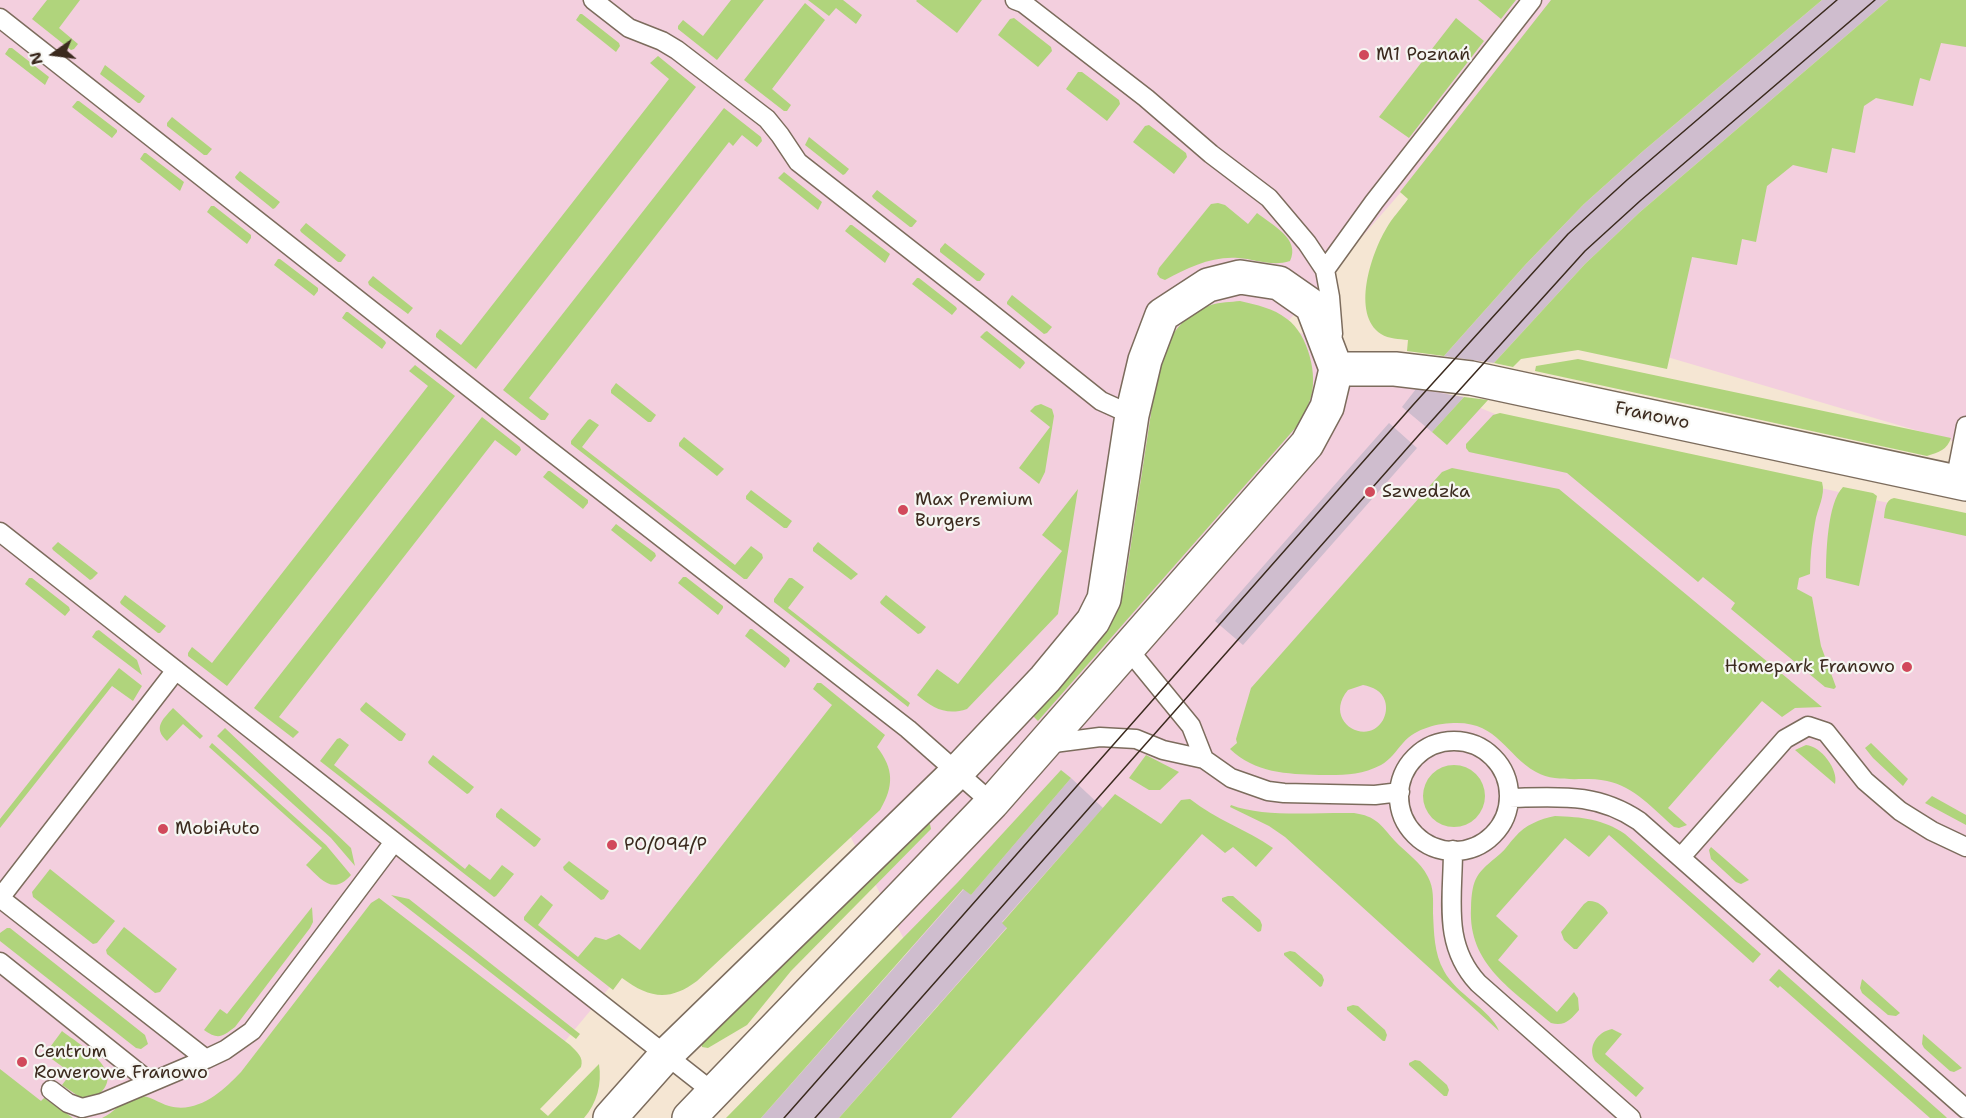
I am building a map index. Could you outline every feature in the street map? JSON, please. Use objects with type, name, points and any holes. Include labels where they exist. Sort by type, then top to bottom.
[{"type":"street","points":[[610,1118],[666,1055],[957,772],[1052,672],[1093,621],[1104,599],[1132,415],[1145,360],[1162,315],[1208,285],[1240,277],[1279,283],[1312,306],[1336,369],[1327,407],[1307,444],[992,803],[689,1118]]},
{"type":"street","name":"Franowo","points":[[1336,369],[1395,369],[1471,378],[1960,483]]},
{"type":"lane","points":[[593,0],[629,28],[662,41],[677,50],[767,119],[798,162],[1101,401],[1132,415]]},
{"type":"lane","points":[[1015,0],[1023,3],[1146,98],[1211,154],[1269,198],[1307,243],[1325,270],[1330,297],[1336,369]]},
{"type":"lane","points":[[1325,270],[1374,202],[1532,0]]},
{"type":"lane","points":[[0,18],[899,722],[992,803]]},
{"type":"lane","points":[[1960,483],[1966,426]]},
{"type":"lane","points":[[0,532],[713,1092]]},
{"type":"lane","points":[[1130,646],[1137,660],[1191,726],[1204,759]]},
{"type":"lane","points":[[176,670],[0,898],[206,1059]]},
{"type":"lane","points":[[1681,857],[1785,739],[1808,726],[1826,732],[1865,781],[1900,811],[1932,831],[1966,847]]},
{"type":"lane","points":[[1044,744],[1100,736],[1136,739],[1163,750],[1204,759],[1231,778],[1268,791],[1375,795],[1400,792]]},
{"type":"lane","points":[[1455,741],[1481,748],[1492,756],[1501,767],[1506,779],[1509,798],[1504,819],[1486,841],[1474,847],[1453,850],[1434,847],[1412,830],[1404,819],[1400,792],[1402,778],[1417,755],[1441,742],[1455,741]]},
{"type":"lane","points":[[1509,798],[1578,798],[1609,804],[1639,821],[1966,1109]]},
{"type":"lane","points":[[51,1090],[68,1103],[82,1108],[102,1103],[225,1050],[252,1031],[394,842]]},
{"type":"lane","points":[[1453,850],[1454,937],[1464,967],[1478,983],[1631,1118]]},
{"type":"lane","points":[[0,962],[150,1082]]},
{"type":"shaded area","name":"Homepark Franowo","points":[[0,0],[1569,0],[1284,326],[1507,419],[1966,520],[1966,1118],[879,1118],[953,1033],[847,830],[782,779],[542,1069],[494,1118],[0,1118]]},
{"type":"shaded area","points":[[1822,0],[1888,0],[1640,212],[1585,264],[1494,363],[1444,356],[1526,264],[1584,204]]},
{"type":"shaded area","points":[[1966,13],[1966,445],[1579,331]]},
{"type":"shaded area","points":[[1416,389],[1464,397],[1432,432],[1402,407]]},
{"type":"shaded area","points":[[1389,423],[1417,448],[1243,645],[1215,621]]},
{"type":"shaded area","points":[[1071,778],[1103,808],[1002,922],[1007,927],[839,1118],[761,1118],[964,889],[971,895]]},
{"type":"green space","points":[[47,0],[80,0],[59,28],[78,44],[74,49],[71,50],[32,19]]},
{"type":"green space","points":[[731,0],[764,0],[717,60],[678,29],[678,26],[683,20],[703,36]]},
{"type":"green space","points":[[808,0],[843,0],[862,15],[856,24],[836,8],[829,16]]},
{"type":"green space","points":[[917,0],[982,0],[957,33]]},
{"type":"green space","points":[[1478,0],[1516,0],[1501,19]]},
{"type":"green space","points":[[1551,0],[1822,0],[1584,204],[1526,264],[1444,356],[1407,351],[1408,340],[1381,334],[1372,325],[1367,313],[1365,299],[1367,283],[1380,240],[1388,225],[1408,199],[1400,192]]},
{"type":"green space","points":[[1888,0],[1966,0],[1966,47],[1941,43],[1930,81],[1920,78],[1913,106],[1876,98],[1864,106],[1855,153],[1832,148],[1827,173],[1793,165],[1767,186],[1756,242],[1742,239],[1737,265],[1692,257],[1667,369],[1578,350],[1521,359],[1513,367],[1494,363],[1585,264],[1640,212]]},
{"type":"green space","points":[[805,3],[825,20],[772,89],[791,105],[787,111],[784,111],[744,80]]},
{"type":"green space","points":[[580,14],[619,43],[620,46],[616,52],[576,20]]},
{"type":"green space","points":[[1014,18],[1051,47],[1052,51],[1038,67],[998,35],[1010,19]]},
{"type":"green space","points":[[1456,18],[1484,41],[1409,138],[1379,117]]},
{"type":"green space","points":[[9,48],[49,77],[45,85],[5,54]]},
{"type":"green space","points":[[658,56],[696,87],[476,369],[436,337],[436,334],[440,329],[461,345],[669,79],[650,63]]},
{"type":"green space","points":[[105,65],[145,96],[140,103],[100,74]]},
{"type":"green space","points":[[1078,72],[1082,72],[1119,100],[1120,104],[1107,121],[1066,89]]},
{"type":"green space","points":[[77,101],[117,130],[112,138],[72,107]]},
{"type":"green space","points":[[724,108],[761,137],[762,141],[757,147],[742,135],[733,146],[729,142],[529,398],[549,414],[545,420],[541,420],[503,390]]},
{"type":"green space","points":[[172,117],[212,149],[207,155],[167,126]]},
{"type":"green space","points":[[1149,125],[1186,153],[1187,157],[1174,174],[1133,142],[1145,126]]},
{"type":"green space","points":[[809,137],[849,169],[845,174],[843,175],[805,145]]},
{"type":"green space","points":[[144,153],[184,182],[180,191],[140,159]]},
{"type":"green space","points":[[240,171],[280,202],[275,208],[273,209],[236,179]]},
{"type":"green space","points":[[784,172],[822,202],[818,210],[778,178]]},
{"type":"green space","points":[[877,190],[917,221],[912,227],[873,198]]},
{"type":"green space","points":[[1211,204],[1225,205],[1248,224],[1257,213],[1277,228],[1292,246],[1290,261],[1277,263],[1238,258],[1218,259],[1191,267],[1165,280],[1160,278],[1157,274],[1159,268]]},
{"type":"green space","points":[[211,206],[251,235],[247,244],[207,212]]},
{"type":"green space","points":[[306,223],[346,255],[341,262],[301,232],[300,230]]},
{"type":"green space","points":[[850,225],[890,254],[885,263],[845,231]]},
{"type":"green space","points":[[945,243],[985,274],[980,281],[940,252]]},
{"type":"green space","points":[[278,259],[318,288],[314,296],[274,265]]},
{"type":"green space","points":[[373,276],[413,308],[408,314],[369,285],[368,282]]},
{"type":"green space","points":[[917,278],[956,307],[952,315],[912,284]]},
{"type":"green space","points":[[1012,295],[1052,327],[1047,333],[1044,334],[1007,304]]},
{"type":"green space","points":[[1240,301],[1276,312],[1287,319],[1301,335],[1310,356],[1313,379],[1306,410],[1298,425],[1038,721],[1032,715],[1102,634],[1116,614],[1124,590],[1155,387],[1161,360],[1171,337],[1187,319],[1198,311],[1214,304]]},
{"type":"green space","points":[[346,312],[385,341],[382,349],[342,318]]},
{"type":"green space","points":[[987,331],[1024,361],[1020,369],[980,337]]},
{"type":"green space","points":[[1578,359],[1951,438],[1945,448],[1927,456],[1535,371],[1536,366]]},
{"type":"green space","points":[[415,365],[455,396],[227,686],[188,656],[188,653],[192,647],[212,663],[428,386],[409,371]]},
{"type":"green space","points":[[616,383],[656,415],[651,422],[611,393]]},
{"type":"green space","points":[[1464,397],[1488,400],[1447,445],[1432,432]]},
{"type":"green space","points":[[1041,404],[1052,409],[1054,416],[1045,472],[1039,484],[1019,468],[1050,427],[1030,411]]},
{"type":"green space","points":[[1500,413],[1822,482],[1823,492],[1814,529],[1810,574],[1799,578],[1797,589],[1812,597],[1821,646],[1836,687],[1834,689],[1825,687],[1731,609],[1735,603],[1703,577],[1698,582],[1567,473],[1469,452],[1466,444],[1493,415]]},
{"type":"green space","points":[[482,417],[521,450],[516,456],[495,440],[279,717],[299,732],[293,738],[254,708]]},
{"type":"green space","points":[[590,419],[599,425],[582,447],[735,565],[751,546],[762,554],[763,558],[747,579],[744,579],[571,444],[571,441]]},
{"type":"green space","points":[[684,437],[724,469],[717,476],[679,446]]},
{"type":"green space","points":[[1452,468],[1559,489],[1822,707],[1795,708],[1782,717],[1762,701],[1668,808],[1687,825],[1679,828],[1674,827],[1635,793],[1617,784],[1598,780],[1553,778],[1536,772],[1492,734],[1471,724],[1442,724],[1428,727],[1408,738],[1381,765],[1351,774],[1283,773],[1261,768],[1240,757],[1230,749],[1237,743],[1236,739],[1251,688],[1442,472]],"holes":[[[1363,685],[1382,695],[1386,709],[1383,720],[1376,728],[1358,731],[1343,720],[1340,712],[1341,701],[1348,690]]]},
{"type":"green space","points":[[548,471],[588,500],[583,509],[543,477]]},
{"type":"green space","points":[[1843,487],[1873,493],[1877,496],[1859,586],[1826,578],[1827,543],[1831,517]]},
{"type":"green space","points":[[1078,489],[1058,614],[967,709],[953,712],[940,710],[923,700],[917,695],[937,669],[958,684],[1062,551],[1042,535]]},
{"type":"green space","points":[[751,490],[792,521],[787,528],[746,499]]},
{"type":"green space","points":[[1894,498],[1966,513],[1966,536],[1884,518],[1887,503]]},
{"type":"green space","points":[[616,524],[655,553],[656,556],[651,562],[611,530]]},
{"type":"green space","points":[[58,542],[98,573],[90,580],[53,550],[52,548]]},
{"type":"green space","points":[[818,542],[858,574],[851,580],[813,551]]},
{"type":"green space","points":[[683,577],[723,606],[718,615],[678,583]]},
{"type":"green space","points":[[29,578],[69,607],[70,610],[65,616],[25,584]]},
{"type":"green space","points":[[789,578],[804,587],[788,608],[910,703],[908,707],[774,602]]},
{"type":"green space","points":[[125,595],[166,626],[160,633],[121,604]]},
{"type":"green space","points":[[886,595],[926,627],[921,633],[918,634],[881,604],[880,602]]},
{"type":"green space","points":[[750,629],[789,658],[790,661],[785,668],[745,636]]},
{"type":"green space","points":[[99,630],[137,660],[142,675],[92,637]]},
{"type":"green space","points":[[119,668],[142,686],[133,701],[112,686],[0,828],[0,819]]},
{"type":"green space","points":[[817,683],[821,683],[885,735],[877,747],[889,770],[890,785],[885,801],[880,810],[697,981],[677,992],[659,995],[641,990],[622,978],[613,990],[524,920],[541,895],[553,905],[538,925],[578,957],[595,937],[606,940],[619,934],[640,950],[832,705],[813,689]]},
{"type":"green space","points":[[366,702],[406,734],[402,741],[361,711],[360,709]]},
{"type":"green space","points":[[173,708],[203,736],[200,739],[183,724],[167,741],[160,732],[160,728],[165,716]]},
{"type":"green space","points":[[225,728],[351,848],[355,866],[331,838],[217,736]]},
{"type":"green space","points":[[340,738],[349,745],[334,765],[465,869],[469,864],[490,880],[502,865],[514,874],[496,896],[494,897],[320,761]]},
{"type":"green space","points":[[212,743],[326,845],[351,875],[345,881],[333,885],[322,880],[306,865],[322,848],[209,747]]},
{"type":"green space","points":[[1871,743],[1908,779],[1903,786],[1865,748]]},
{"type":"green space","points":[[1806,745],[1812,746],[1828,760],[1836,778],[1835,784],[1795,750]]},
{"type":"green space","points":[[433,755],[474,787],[469,793],[467,794],[429,764]]},
{"type":"green space","points":[[1146,755],[1179,772],[1160,790],[1149,790],[1129,778]]},
{"type":"green space","points":[[1454,765],[1466,767],[1476,774],[1483,784],[1485,796],[1483,808],[1476,818],[1466,825],[1454,827],[1442,825],[1432,818],[1425,808],[1423,796],[1425,784],[1432,774],[1442,767]]},
{"type":"green space","points":[[1061,770],[1071,778],[971,895],[963,889],[761,1118],[726,1118],[958,882]]},
{"type":"green space","points":[[1115,794],[1161,824],[1181,800],[1190,799],[1210,813],[1273,848],[1256,867],[1233,847],[1225,853],[1202,834],[951,1118],[839,1118],[1007,928],[1002,923]]},
{"type":"green space","points":[[1932,796],[1966,815],[1966,825],[1925,803]]},
{"type":"green space","points":[[1231,805],[1259,812],[1354,813],[1368,816],[1377,822],[1421,866],[1430,881],[1433,894],[1435,943],[1444,971],[1457,987],[1489,1016],[1499,1031],[1285,837],[1269,826],[1230,807]]},
{"type":"green space","points":[[501,808],[541,839],[536,846],[534,847],[496,817]]},
{"type":"green space","points":[[1555,816],[1592,820],[1609,825],[1625,834],[1761,954],[1753,963],[1609,835],[1589,857],[1565,838],[1496,916],[1518,936],[1498,960],[1557,1012],[1574,992],[1578,998],[1579,1010],[1570,1019],[1560,1024],[1551,1023],[1508,987],[1485,961],[1472,928],[1471,908],[1473,889],[1481,871],[1523,829]]},
{"type":"green space","points":[[930,824],[931,829],[791,971],[747,1025],[708,1048],[702,1047],[702,1041],[817,927]]},
{"type":"green space","points":[[1711,847],[1749,880],[1741,884],[1736,882],[1711,859],[1709,850]]},
{"type":"green space","points":[[569,861],[609,891],[604,899],[601,900],[564,870],[563,867]]},
{"type":"green space","points":[[50,869],[115,921],[97,943],[93,944],[33,897],[32,892]]},
{"type":"green space","points":[[391,895],[409,899],[580,1034],[576,1039]]},
{"type":"green space","points":[[1233,896],[1260,920],[1261,931],[1258,932],[1222,901],[1222,898]]},
{"type":"green space","points":[[379,898],[570,1045],[581,1057],[581,1067],[540,1109],[548,1116],[599,1064],[598,1093],[584,1118],[102,1118],[133,1097],[147,1097],[180,1108],[200,1104],[218,1093],[241,1072],[371,903]]},
{"type":"green space","points":[[1588,901],[1600,904],[1608,913],[1577,949],[1574,949],[1564,940],[1561,932]]},
{"type":"green space","points":[[312,907],[313,922],[310,928],[235,1027],[220,1036],[204,1030],[220,1009],[227,1014]]},
{"type":"green space","points":[[124,927],[177,969],[160,992],[155,993],[107,954],[106,950]]},
{"type":"green space","points":[[10,928],[145,1035],[148,1044],[141,1049],[136,1048],[0,941],[0,933]]},
{"type":"green space","points":[[1290,951],[1295,952],[1322,975],[1324,980],[1322,986],[1320,987],[1284,955]]},
{"type":"green space","points":[[1779,969],[1947,1118],[1930,1118],[1780,986],[1778,988],[1769,980]]},
{"type":"green space","points":[[1862,979],[1900,1013],[1896,1016],[1888,1015],[1862,993],[1860,988]]},
{"type":"green space","points":[[1358,1006],[1385,1030],[1387,1035],[1385,1041],[1347,1010],[1347,1007]]},
{"type":"green space","points":[[1612,1029],[1622,1034],[1605,1054],[1644,1088],[1636,1097],[1595,1061],[1593,1056],[1595,1041],[1602,1033]]},
{"type":"green space","points":[[62,1031],[90,1052],[105,1070],[108,1079],[105,1088],[95,1097],[81,1098],[62,1085],[71,1073],[45,1054]]},
{"type":"green space","points":[[1923,1034],[1962,1068],[1954,1072],[1950,1071],[1924,1048]]},
{"type":"green space","points":[[1415,1060],[1420,1061],[1447,1085],[1449,1090],[1447,1096],[1444,1096],[1409,1065]]},
{"type":"green space","points":[[0,1069],[41,1101],[44,1098],[73,1118],[0,1118]]},
{"type":"tram line","points":[[784,1118],[1413,405],[1568,234],[1627,180],[1837,0]]},
{"type":"tram line","points":[[815,1118],[1418,436],[1585,251],[1640,201],[1875,0]]},
{"type":"place","name":"M1 Poznań","points":[[1364,55]]},
{"type":"place","name":"Szwedzka","points":[[1370,492]]},
{"type":"place","name":"Max Premium Burgers","points":[[903,510]]},
{"type":"place","name":"Homepark Franowo","points":[[1907,667]]},
{"type":"place","name":"MobiAuto","points":[[163,829]]},
{"type":"place","name":"PO/094/P","points":[[612,845]]},
{"type":"place","name":"Centrum Rowerowe Franowo","points":[[22,1062]]}]
